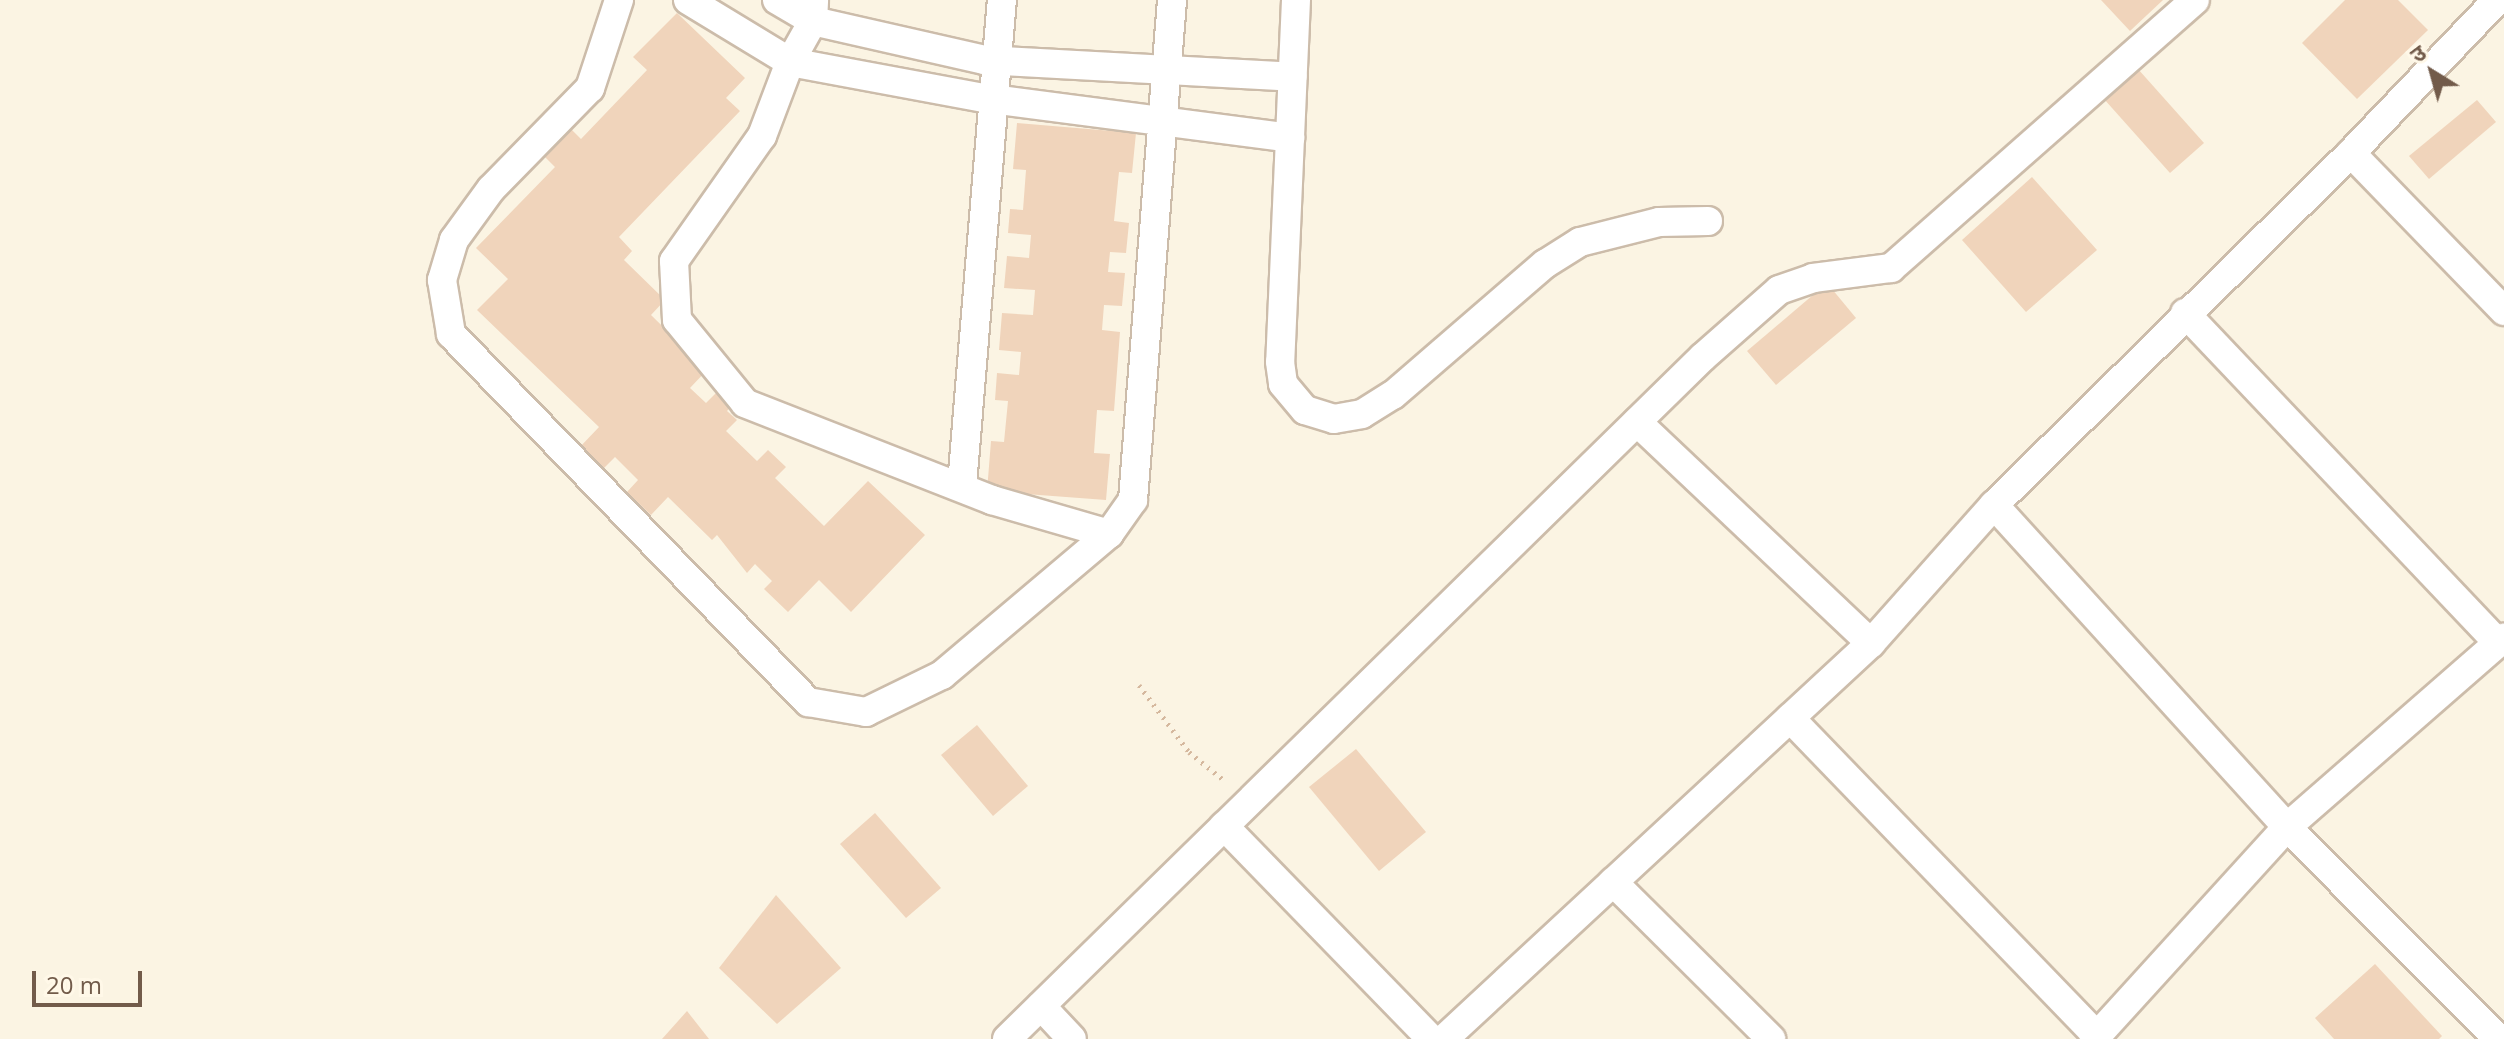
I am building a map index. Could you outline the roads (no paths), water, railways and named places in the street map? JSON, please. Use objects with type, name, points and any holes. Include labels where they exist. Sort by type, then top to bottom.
[{"type":"street","points":[[619,0],[590,88],[491,189],[454,240],[442,280],[451,334],[808,702],[866,712],[942,675],[1109,534],[1133,500],[1172,0]]},
{"type":"street","points":[[688,0],[790,62],[993,99],[1290,138]]},
{"type":"street","points":[[777,0],[999,61],[1293,77]]},
{"type":"street","points":[[962,485],[1002,0]]},
{"type":"street","points":[[1296,0],[1283,384],[1305,410],[1334,419],[1362,414],[1425,372],[1545,264],[1580,242],[1659,222],[1708,221]]},
{"type":"street","points":[[1007,1039],[1637,422],[1779,290],[1813,278],[1891,268],[2195,0]]},
{"type":"street","points":[[1444,1039],[1871,643],[1994,505],[2185,313],[2351,153],[2497,0]]},
{"type":"street","points":[[814,11],[790,62],[762,136],[674,261],[677,320],[745,403],[813,433],[962,485],[992,500],[1109,534]]},
{"type":"street","points":[[2351,153],[2504,311]]},
{"type":"street","points":[[1790,718],[2096,1038],[2287,827],[2501,641],[2185,313]]},
{"type":"street","points":[[1637,422],[1871,643]]},
{"type":"street","points":[[1994,505],[2287,827],[2497,1039],[2504,1031]]},
{"type":"street","points":[[1224,826],[1431,1039]]},
{"type":"street","points":[[1613,882],[1771,1039]]},
{"type":"street","points":[[1041,1006],[1072,1039]]}]
